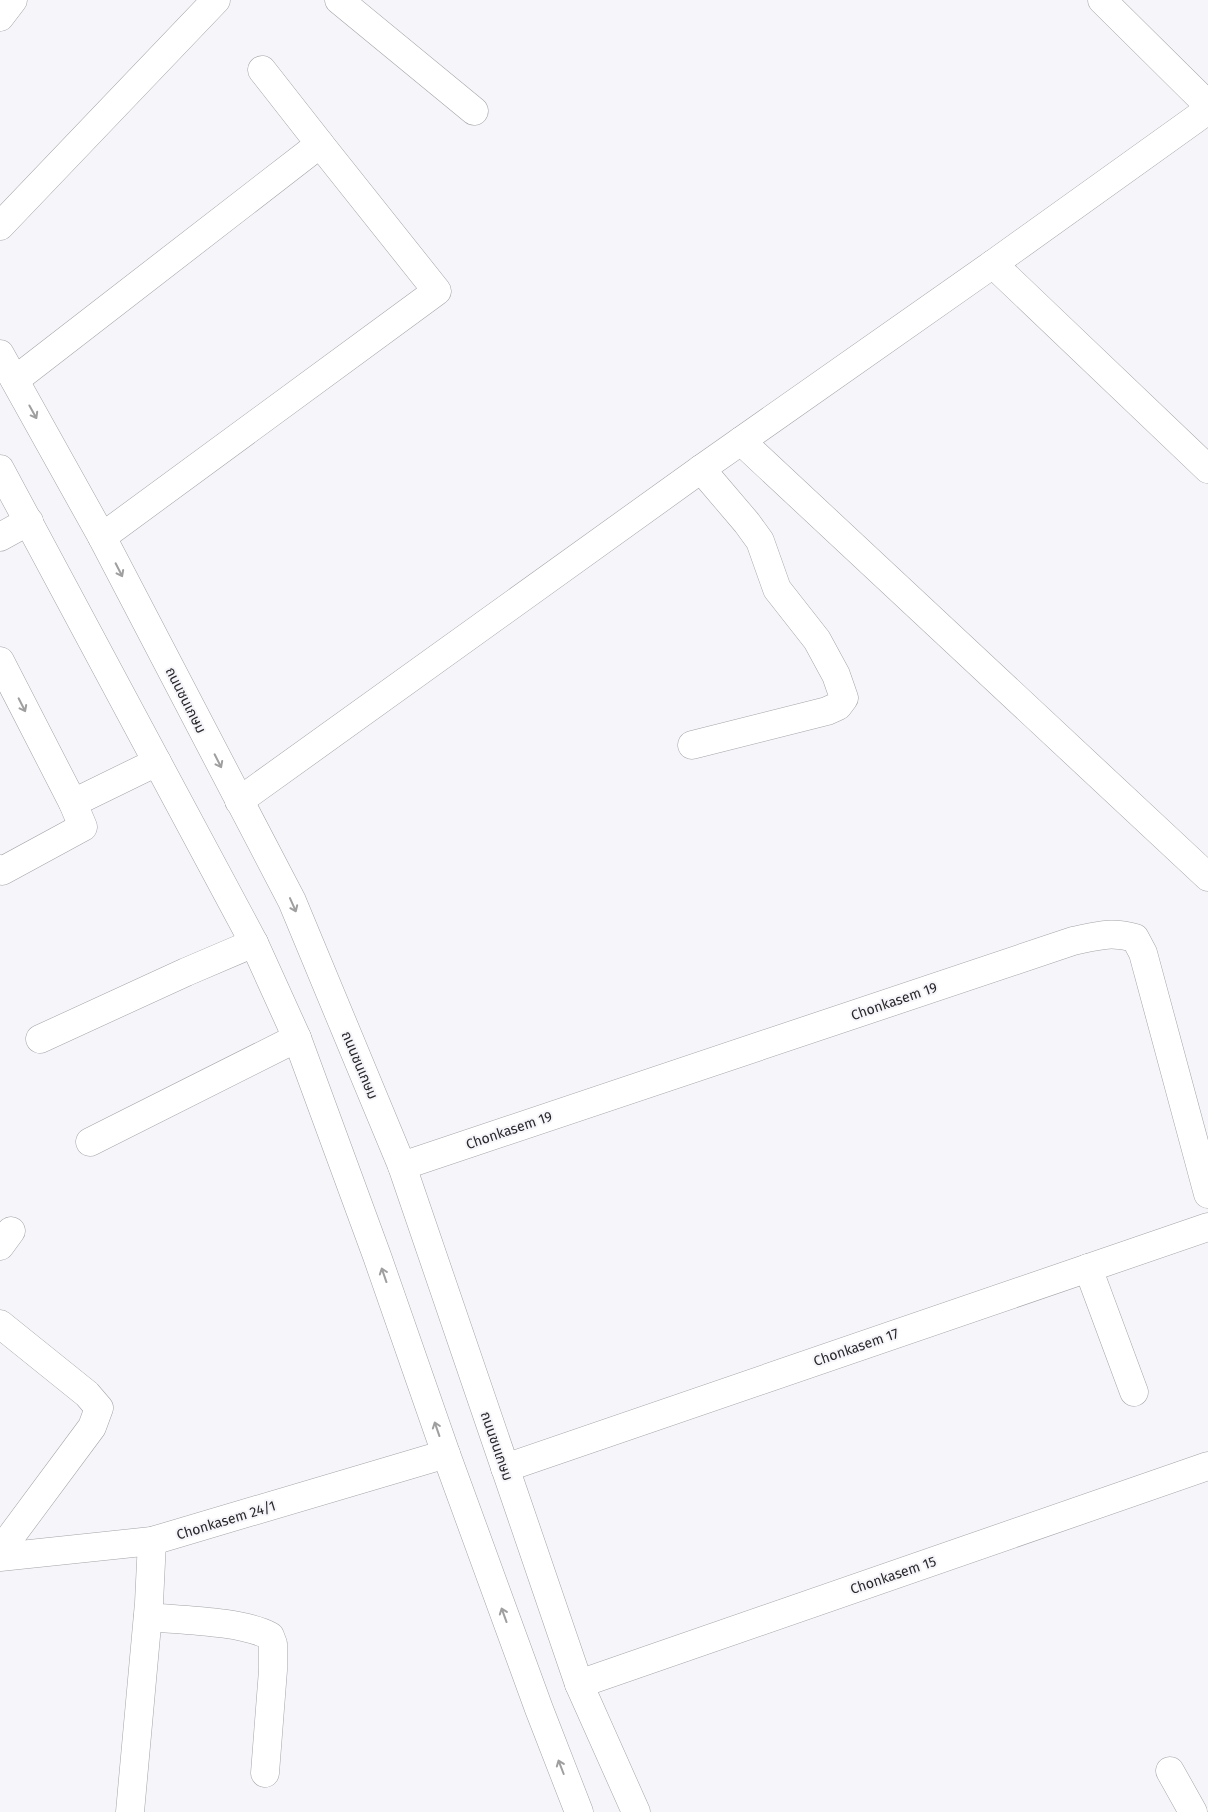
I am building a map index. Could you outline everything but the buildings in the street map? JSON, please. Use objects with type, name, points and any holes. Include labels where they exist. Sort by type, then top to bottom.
[{"type":"street","points":[[0,17],[13,0]]},
{"type":"street","points":[[0,226],[216,0]]},
{"type":"street","points":[[339,0],[474,111]]},
{"type":"street","points":[[1102,0],[1208,105]]},
{"type":"street","points":[[102,537],[437,291],[262,70]]},
{"type":"street","points":[[239,801],[700,469],[994,264],[1208,110]]},
{"type":"street","points":[[15,380],[320,144]]},
{"type":"street","points":[[994,264],[1208,469]]},
{"type":"street","name":"ถนนชนเกษม","points":[[0,354],[102,537],[292,902],[402,1166],[579,1684],[636,1812]]},
{"type":"street","points":[[741,441],[1208,877]]},
{"type":"street","points":[[0,468],[254,943],[297,1038],[377,1256],[446,1454],[539,1709],[579,1812]]},
{"type":"street","points":[[692,745],[827,711],[838,706],[844,698],[836,675],[817,640],[776,589],[760,542],[747,523],[700,469]]},
{"type":"street","points":[[0,537],[29,521]]},
{"type":"street","points":[[0,661],[73,803],[83,827],[2,871],[0,868]]},
{"type":"street","points":[[73,803],[157,762]]},
{"type":"street","name":"Chonkasem 19","points":[[402,1166],[1073,941],[1119,934],[1135,938],[1143,953],[1208,1194]]},
{"type":"street","points":[[40,1039],[254,943]]},
{"type":"street","points":[[90,1142],[297,1038]]},
{"type":"street","name":"Chonkasem 17","points":[[505,1468],[1208,1226]]},
{"type":"street","points":[[1088,1268],[1134,1392]]},
{"type":"street","points":[[0,1324],[87,1394],[99,1408],[92,1427],[0,1551]]},
{"type":"street","name":"Chonkasem 24/1","points":[[0,1557],[152,1541],[446,1454]]},
{"type":"street","name":"Chonkasem 15","points":[[579,1684],[1208,1466]]},
{"type":"street","points":[[130,1812],[148,1617],[152,1541]]},
{"type":"street","points":[[148,1617],[234,1626],[261,1631],[270,1636],[273,1644],[273,1670],[266,1773]]},
{"type":"street","points":[[1170,1771],[1193,1812]]}]
